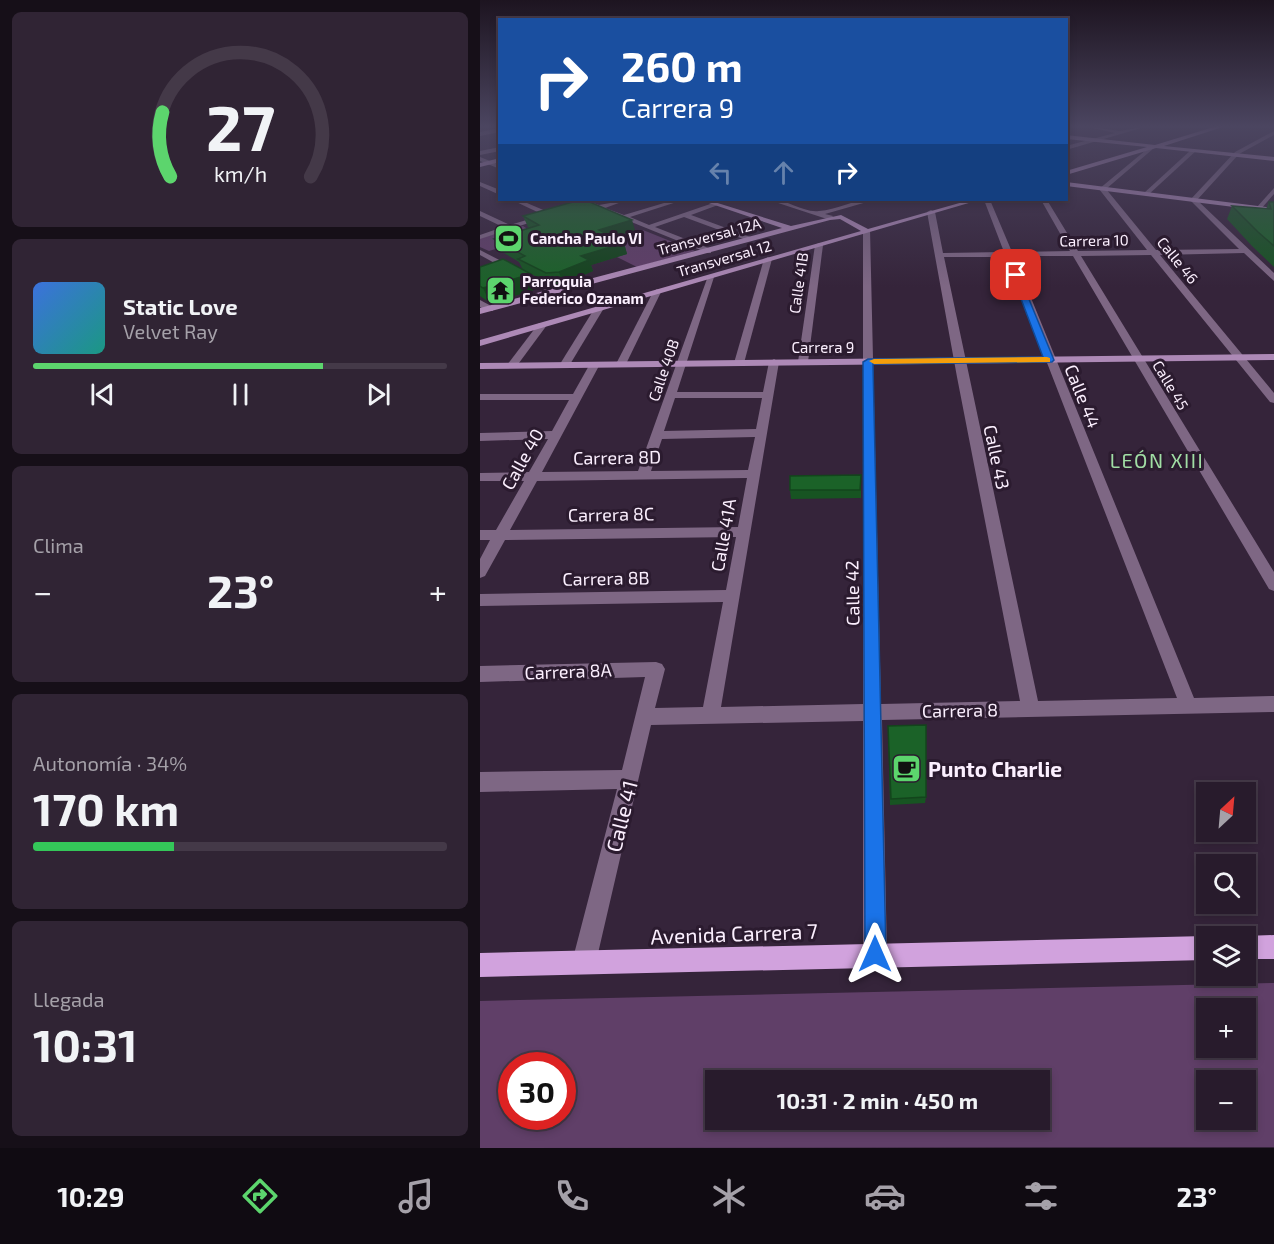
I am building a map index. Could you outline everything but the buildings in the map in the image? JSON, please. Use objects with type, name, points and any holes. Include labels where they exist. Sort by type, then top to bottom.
[{"type":"main road","points":[[1256,947],[1274,947]]},
{"type":"main road","name":"Avenida Carrera 7","points":[[480,965],[1196,948]]},
{"type":"street","points":[[1102,189],[1114,180]]},
{"type":"street","points":[[1146,194],[1162,180]]},
{"type":"street","points":[[1193,200],[1212,180]]},
{"type":"street","points":[[480,184],[484,188]]},
{"type":"street","points":[[1068,184],[1274,210]]},
{"type":"street","name":"Calle 46","points":[[1102,189],[1274,400]]},
{"type":"street","points":[[1259,208],[1274,190]]},
{"type":"street","points":[[1193,200],[1274,278]]},
{"type":"street","points":[[517,201],[551,215]]},
{"type":"street","points":[[600,207],[621,201]]},
{"type":"street","points":[[624,217],[677,201]]},
{"type":"street","points":[[706,201],[789,229]]},
{"type":"street","points":[[775,201],[817,214],[830,214]]},
{"type":"street","name":"Transversal 12A","points":[[485,310],[789,229],[868,201]]},
{"type":"street","name":"Transversal 12","points":[[480,343],[972,201]]},
{"type":"street","name":"Calle 44","points":[[987,201],[1189,706]]},
{"type":"street","name":"Calle 45","points":[[1045,201],[1274,585]]},
{"type":"street","points":[[580,203],[600,207],[708,250]]},
{"type":"street","points":[[649,228],[716,204]]},
{"type":"street","points":[[820,205],[830,214]]},
{"type":"street","points":[[480,237],[561,212]]},
{"type":"street","name":"Calle 43","points":[[931,212],[1030,709]]},
{"type":"street","points":[[480,213],[510,228]]},
{"type":"street","name":"Transversal 12A","points":[[830,214],[841,217],[867,231]]},
{"type":"street","points":[[684,215],[752,239]]},
{"type":"street","name":"Calle 42","points":[[867,231],[875,954]]},
{"type":"street","name":"Calle 41B","points":[[803,362],[819,245]]},
{"type":"street","name":"Carrera 10","points":[[940,255],[1248,251]]},
{"type":"street","points":[[480,252],[554,292]]},
{"type":"street","points":[[739,363],[768,259]]},
{"type":"street","name":"Calle 40B","points":[[643,475],[712,276]]},
{"type":"street","points":[[621,364],[657,292]]},
{"type":"street","points":[[480,303],[485,310]]},
{"type":"street","points":[[565,364],[599,308]]},
{"type":"street","points":[[512,365],[542,325]]},
{"type":"street","name":"Carrera 9","points":[[480,366],[1274,357]]},
{"type":"street","name":"Calle 41A","points":[[711,716],[774,362]]},
{"type":"street","name":"Calle 40","points":[[480,572],[595,364]]},
{"type":"street","points":[[670,395],[768,395]]},
{"type":"street","points":[[480,397],[577,397]]},
{"type":"street","points":[[657,435],[762,433]]},
{"type":"street","points":[[480,437],[556,435]]},
{"type":"street","name":"Carrera 8D","points":[[480,477],[754,474]]},
{"type":"street","name":"Carrera 8C","points":[[480,535],[743,532]]},
{"type":"street","name":"Carrera 8B","points":[[480,600],[732,596]]},
{"type":"street","name":"Carrera 8A","points":[[480,674],[656,669]]},
{"type":"street","name":"Calle 41","points":[[584,963],[656,669]]},
{"type":"street","name":"Carrera 8","points":[[645,717],[1274,704]]},
{"type":"street","points":[[480,782],[630,779]]},
{"type":"shaded area","name":"Cancha Paulo VI","points":[[523,226],[538,236],[489,251],[480,247],[480,238]]},
{"type":"shaded area","points":[[600,227],[623,237],[643,230],[695,251],[637,267],[617,257],[608,243],[622,237],[605,242]]},
{"type":"shaded area","points":[[1256,983],[1274,983],[1274,1147],[480,1148],[480,1001],[1196,985],[1256,986]]},
{"type":"slow traffic","points":[[874,361],[1047,360]]},
{"type":"place","name":"Cancha Paulo VI","points":[[509,238]]},
{"type":"place","name":"Parroquia Federico Ozanam","points":[[501,290]]},
{"type":"place","name":"Punto Charlie","points":[[907,768]]},
{"type":"district","name":"LEÓN XIII","points":[[1157,460]]},
{"type":"route","points":[[875,954],[874,712],[868,362],[1049,360],[1016,275]]}]
